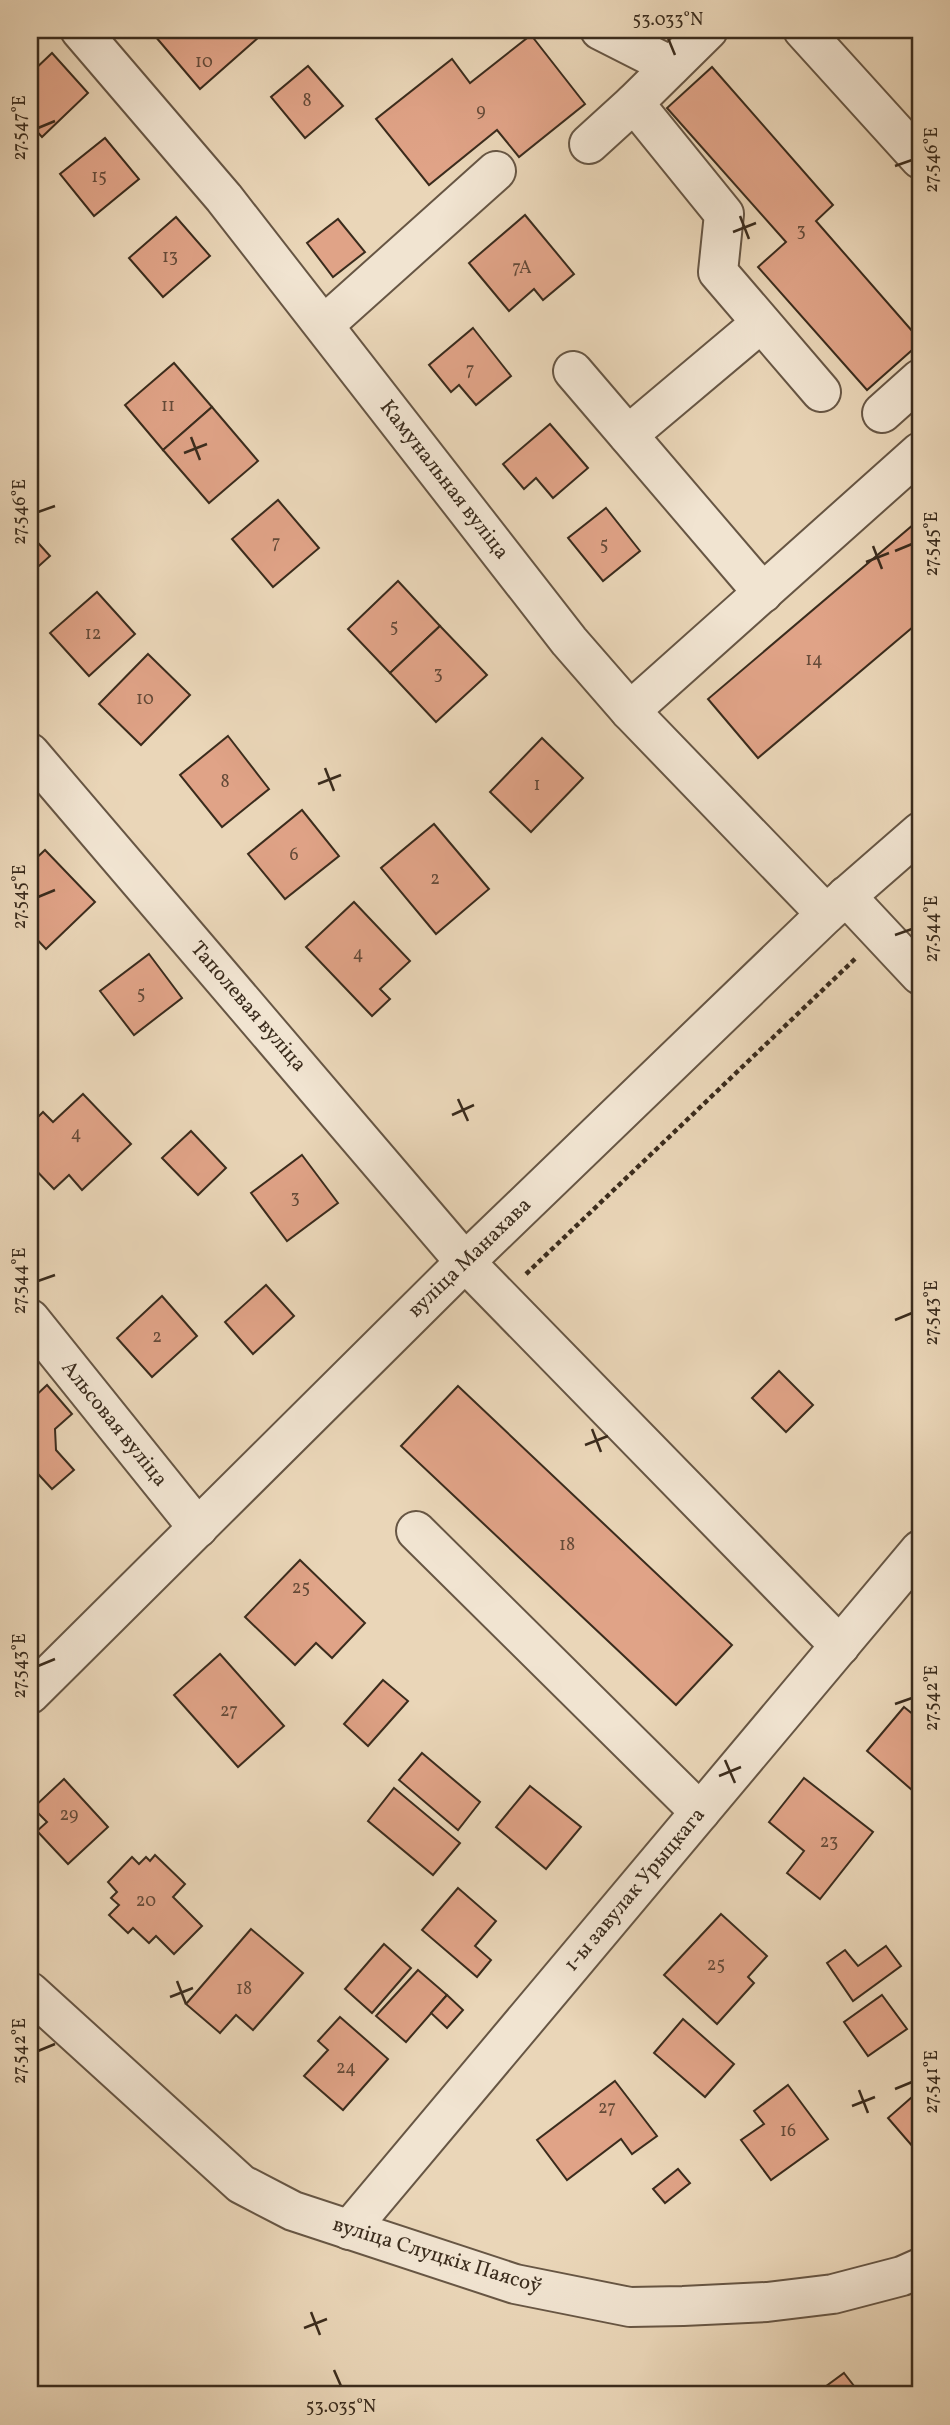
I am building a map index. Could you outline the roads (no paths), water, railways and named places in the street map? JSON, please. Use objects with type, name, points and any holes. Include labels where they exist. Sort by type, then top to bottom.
[{"type":"street","name":"Камунальная вуліца","points":[[80,30],[224,198],[569,641],[630,711],[836,905],[881,935],[920,975]]},
{"type":"street","points":[[600,30],[671,66]]},
{"type":"street","points":[[589,144],[708,30]]},
{"type":"street","points":[[803,30],[920,159]]},
{"type":"street","points":[[634,103],[724,214],[718,272],[821,392]]},
{"type":"street","points":[[324,326],[496,171]]},
{"type":"street","points":[[628,435],[761,323]]},
{"type":"street","points":[[573,371],[763,593]]},
{"type":"street","points":[[882,413],[920,379]]},
{"type":"street","points":[[630,711],[920,452]]},
{"type":"street","name":"Таполевая вуліца","points":[[30,753],[466,1262],[840,1646]]},
{"type":"street","name":"вуліца Манахава","points":[[30,1695],[466,1262],[836,905],[920,832]]},
{"type":"street","name":"Альсовая вуліца","points":[[30,1320],[198,1528]]},
{"type":"street","points":[[416,1531],[701,1812]]},
{"type":"street","name":"1-ы завулак Урыцкага","points":[[349,2230],[920,1550]]},
{"type":"street","name":"вуліца Слуцкіх Паясоў","points":[[30,1992],[241,2184],[293,2211],[515,2284],[630,2307],[767,2302],[833,2294],[920,2269]]}]
